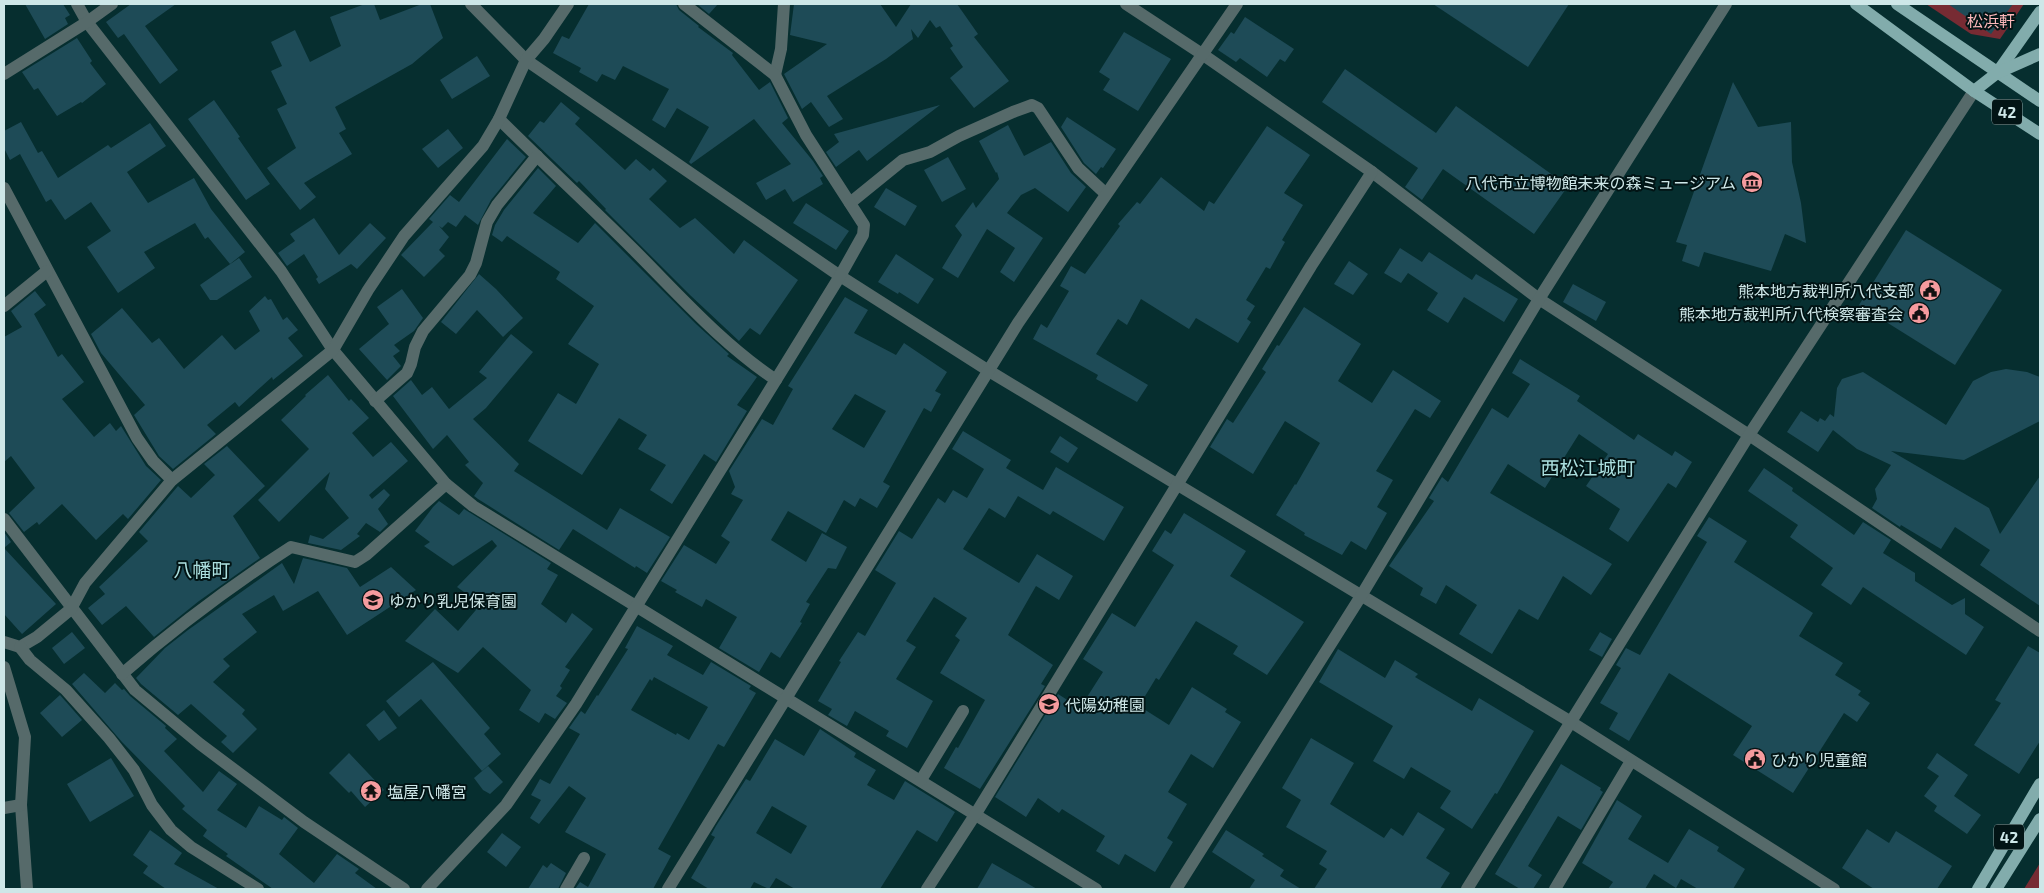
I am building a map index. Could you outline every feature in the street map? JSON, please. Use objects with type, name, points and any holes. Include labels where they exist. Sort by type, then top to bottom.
[{"type":"main road","points":[[1856,4],[1974,91]]},
{"type":"main road","points":[[1897,4],[1997,73]]},
{"type":"main road","name":"42","points":[[1997,73],[2040,12]]},
{"type":"main road","name":"42","points":[[2040,54],[1997,73],[1974,91],[2040,134]]},
{"type":"main road","name":"42","points":[[1997,73],[2040,101]]},
{"type":"main road","name":"42","points":[[1978,889],[2040,784]]},
{"type":"main road","name":"42","points":[[1996,889],[2040,819]]},
{"type":"street","points":[[78,4],[87,22],[281,271],[333,350],[446,484],[472,506],[1096,889]]},
{"type":"street","points":[[4,74],[87,22],[112,4]]},
{"type":"street","points":[[471,4],[526,60],[840,276],[989,371],[1571,722],[1834,889]]},
{"type":"street","points":[[20,647],[71,609],[85,583],[172,480],[333,350],[368,290],[404,236],[483,146],[499,119],[526,60],[544,39],[568,4]]},
{"type":"street","points":[[427,889],[506,806],[576,704],[840,276],[863,235],[864,225],[806,135],[775,75],[684,4]]},
{"type":"street","points":[[775,75],[781,49],[784,4]]},
{"type":"street","points":[[1126,4],[1202,54],[1372,172],[1539,299],[1749,435],[2040,631]]},
{"type":"street","points":[[668,889],[1018,323],[1237,4]]},
{"type":"street","points":[[1176,889],[1361,596],[1539,299],[1726,4]]},
{"type":"street","points":[[1467,889],[1749,435],[1974,91]]},
{"type":"street","points":[[850,203],[903,160],[930,152],[977,128],[1032,105],[1038,108],[1078,168],[1106,194]]},
{"type":"street","points":[[499,119],[614,230],[720,337],[748,362],[776,380]]},
{"type":"street","points":[[375,401],[407,373],[415,347],[423,331],[470,275],[476,263],[487,222],[497,205],[537,156]]},
{"type":"street","points":[[927,889],[1311,266],[1372,172]]},
{"type":"street","points":[[4,188],[137,438],[153,460],[172,480]]},
{"type":"street","points":[[4,306],[47,271]]},
{"type":"street","points":[[122,674],[243,578],[291,547],[354,562],[366,555],[446,484]]},
{"type":"street","points":[[4,519],[134,690],[304,822],[404,889]]},
{"type":"street","points":[[4,642],[20,647],[30,660],[66,690],[109,738],[134,770],[152,805],[171,830],[192,847],[258,889]]},
{"type":"street","points":[[4,666],[24,737],[21,805],[27,889]]},
{"type":"street","points":[[921,780],[963,711]]},
{"type":"street","points":[[1554,889],[1631,761]]},
{"type":"street","points":[[4,808],[21,805]]},
{"type":"street","points":[[566,889],[584,858]]},
{"type":"green space","name":"松浜軒","points":[[1926,4],[2024,4],[2000,39],[1971,34]]},
{"type":"green space","points":[[2040,863],[2040,889],[2024,889]]},
{"type":"building","points":[[25,4],[63,4],[70,15],[65,18],[68,24],[45,39]]},
{"type":"building","points":[[131,4],[176,4],[145,26],[178,70],[160,84],[124,34],[118,38],[106,22]]},
{"type":"building","points":[[365,4],[374,4],[380,20],[422,4],[430,4],[443,38],[412,64],[335,107],[346,129],[339,133],[352,154],[304,183],[316,197],[300,210],[267,168],[296,148],[277,109],[287,104],[271,71],[282,66],[271,42],[295,30],[310,62],[341,46],[330,17]]},
{"type":"building","points":[[589,4],[676,4],[679,10],[698,27],[733,53],[732,55],[759,90],[770,82],[788,118],[782,123],[813,161],[823,176],[820,178],[823,184],[793,202],[785,189],[766,200],[756,183],[791,164],[754,119],[691,164],[689,162],[709,127],[677,108],[665,128],[652,120],[669,89],[623,66],[615,80],[602,74],[597,82],[579,72],[581,68],[553,53],[562,36],[569,39]]},
{"type":"building","points":[[697,4],[718,4],[709,14]]},
{"type":"building","points":[[794,4],[880,4],[896,27],[911,4],[957,4],[978,34],[974,37],[1009,81],[974,108],[950,78],[963,67],[950,48],[953,46],[940,26],[936,28],[930,20],[918,38],[911,29],[913,39],[886,59],[827,96],[843,119],[829,127],[811,102],[802,109],[784,74],[827,44],[790,35]]},
{"type":"building","points":[[1433,4],[1569,4],[1528,67]]},
{"type":"building","points":[[1948,4],[2013,4],[1991,34]]},
{"type":"building","points":[[1245,17],[1294,49],[1285,62],[1280,59],[1267,77],[1240,58],[1236,62],[1218,50],[1231,32],[1234,34]]},
{"type":"building","points":[[1124,32],[1171,59],[1138,111],[1103,90],[1110,79],[1099,72]]},
{"type":"building","points":[[77,38],[92,61],[90,63],[106,84],[82,103],[57,116],[38,88],[34,90],[22,72]]},
{"type":"building","points":[[477,56],[490,76],[452,99],[440,80]]},
{"type":"building","points":[[1345,69],[1436,133],[1456,106],[1568,186],[1534,234],[1443,169],[1422,200],[1405,187],[1418,168],[1322,102]]},
{"type":"building","points":[[1733,82],[1758,127],[1791,122],[1792,162],[1801,203],[1806,243],[1785,234],[1771,271],[1704,252],[1699,267],[1682,261],[1687,245],[1676,242]]},
{"type":"building","points":[[214,100],[270,184],[246,200],[188,119]]},
{"type":"building","points":[[561,102],[580,118],[575,124],[625,170],[636,159],[650,171],[653,168],[667,181],[649,199],[680,228],[695,218],[734,254],[744,240],[798,280],[760,335],[750,328],[739,341],[605,210],[579,181],[577,183],[528,136],[540,121],[544,123]]},
{"type":"building","points":[[940,105],[867,161],[859,150],[836,167],[826,152],[839,142],[834,134]]},
{"type":"building","points":[[1067,117],[1116,149],[1103,168],[1101,167],[1096,174],[1084,163],[1061,127]]},
{"type":"building","points":[[21,122],[38,153],[42,151],[58,178],[108,145],[111,148],[150,123],[166,146],[127,172],[148,203],[194,178],[211,209],[245,252],[230,264],[208,237],[205,239],[195,223],[144,252],[155,268],[118,293],[87,247],[111,231],[91,202],[65,220],[51,199],[46,202],[20,154],[10,160],[4,148],[4,131]]},
{"type":"building","points":[[1008,125],[1024,156],[1051,142],[1071,173],[1086,187],[1068,212],[1035,188],[1021,195],[1007,213],[1043,238],[1014,282],[1000,272],[1015,248],[987,229],[958,278],[942,268],[962,235],[955,226],[973,202],[976,208],[999,179],[979,141]]},
{"type":"building","points":[[1267,126],[1310,155],[1284,193],[1303,205],[1282,240],[1285,242],[1270,269],[1266,267],[1246,300],[1255,306],[1247,319],[1251,322],[1238,343],[1196,318],[1189,329],[1141,299],[1127,325],[1118,319],[1096,354],[1148,385],[1137,402],[1096,379],[1098,375],[1033,339],[1041,324],[1047,328],[1069,291],[1060,286],[1071,266],[1085,274],[1120,226],[1118,224],[1137,202],[1140,204],[1161,177],[1204,211],[1209,201],[1214,204]]},
{"type":"building","points":[[448,129],[463,148],[438,168],[422,149]]},
{"type":"building","points":[[507,139],[526,157],[491,200],[478,225],[465,215],[456,227],[448,222],[442,228],[439,226],[449,237],[439,250],[445,256],[424,277],[401,255],[433,222],[429,219],[450,195],[459,202]]},
{"type":"building","points":[[948,157],[966,189],[942,202],[924,170]]},
{"type":"building","points":[[538,168],[556,186],[533,213],[578,243],[595,223],[696,324],[729,354],[727,356],[757,377],[737,405],[747,411],[716,462],[704,454],[672,504],[650,490],[666,465],[638,449],[647,435],[619,418],[582,475],[528,441],[558,393],[576,404],[599,364],[568,344],[594,306],[556,279],[560,272],[507,236],[502,242],[492,235],[495,225],[504,210]]},
{"type":"building","points":[[886,188],[917,206],[905,226],[874,207]]},
{"type":"building","points":[[806,203],[849,231],[836,250],[793,223]]},
{"type":"building","points":[[314,218],[339,255],[370,223],[386,238],[357,269],[351,264],[319,284],[316,279],[318,277],[304,254],[287,266],[278,253],[295,241],[290,234]]},
{"type":"building","points":[[1906,230],[2002,290],[1955,365],[1859,305]]},
{"type":"building","points":[[1400,248],[1422,262],[1429,252],[1472,280],[1476,274],[1518,299],[1504,322],[1464,297],[1448,323],[1427,310],[1438,293],[1408,273],[1401,283],[1384,273]]},
{"type":"building","points":[[896,254],[934,279],[918,304],[878,282]]},
{"type":"building","points":[[239,258],[252,277],[217,300],[210,300],[200,285]]},
{"type":"building","points":[[1349,261],[1368,274],[1353,295],[1334,284]]},
{"type":"building","points":[[479,274],[523,318],[503,337],[477,310],[456,334],[441,322]]},
{"type":"building","points":[[1573,284],[1606,302],[1596,321],[1563,302]]},
{"type":"building","points":[[402,289],[423,318],[414,331],[394,345],[400,351],[393,356],[401,366],[387,380],[359,349],[389,324],[377,307]]},
{"type":"building","points":[[35,291],[46,305],[34,314],[58,357],[62,354],[84,382],[62,399],[94,437],[110,423],[116,431],[121,426],[146,466],[161,480],[128,519],[123,514],[96,540],[62,504],[39,525],[37,522],[24,532],[9,513],[35,488],[11,456],[4,462],[4,337],[22,327],[11,311]]},
{"type":"building","points":[[265,296],[268,300],[271,299],[283,320],[287,317],[298,330],[288,338],[303,356],[273,380],[272,377],[239,407],[235,402],[207,425],[216,434],[173,469],[159,456],[134,415],[145,405],[101,353],[91,334],[122,308],[152,343],[159,338],[184,369],[222,335],[235,350],[260,331],[249,311]]},
{"type":"building","points":[[845,297],[868,310],[854,333],[896,355],[904,343],[947,372],[935,391],[941,394],[931,412],[924,408],[883,482],[890,486],[877,508],[860,498],[855,507],[844,500],[826,533],[788,511],[771,540],[806,562],[822,533],[847,547],[836,569],[828,568],[806,602],[810,604],[800,622],[802,623],[780,658],[771,652],[759,672],[719,648],[737,617],[706,599],[702,607],[675,592],[677,590],[661,581],[684,545],[716,564],[730,542],[721,536],[743,500],[731,494],[735,487],[729,471],[762,419],[773,425],[793,389],[788,386]],"holes":[[[855,394],[886,411],[864,448],[832,429]]]},
{"type":"building","points":[[1304,307],[1361,344],[1338,381],[1372,403],[1393,370],[1441,401],[1430,418],[1415,409],[1376,471],[1393,480],[1377,507],[1387,513],[1366,550],[1351,541],[1342,555],[1304,535],[1305,533],[1276,515],[1320,443],[1285,421],[1253,474],[1210,447],[1227,419],[1233,423],[1266,372],[1262,369]]},
{"type":"building","points":[[511,334],[533,352],[486,408],[473,419],[519,464],[514,471],[607,530],[620,508],[670,537],[647,573],[636,566],[635,568],[573,529],[559,550],[478,499],[474,496],[483,483],[465,465],[469,462],[447,435],[433,449],[393,396],[411,380],[422,395],[432,387],[449,409],[487,378],[479,372]]},
{"type":"building","points":[[1520,359],[1580,396],[1577,401],[1634,440],[1638,434],[1672,456],[1675,451],[1692,462],[1676,488],[1668,483],[1628,542],[1609,529],[1620,509],[1586,486],[1608,454],[1579,434],[1545,488],[1508,464],[1490,493],[1612,564],[1591,595],[1563,576],[1538,620],[1519,609],[1492,654],[1459,634],[1477,605],[1446,585],[1436,604],[1420,595],[1423,588],[1389,566],[1434,501],[1429,498],[1442,477],[1448,482],[1492,408],[1508,418],[1530,384],[1512,373]]},
{"type":"building","points":[[2006,369],[2027,372],[2040,377],[2040,421],[1964,460],[1891,451],[1989,508],[2000,534],[2040,476],[2040,606],[1980,565],[1990,550],[1955,527],[1941,549],[1901,525],[1900,527],[1872,508],[1877,499],[1875,489],[1891,465],[1857,449],[1833,430],[1818,452],[1787,432],[1801,411],[1818,422],[1820,418],[1825,421],[1830,414],[1834,417],[1837,388],[1842,379],[1863,372],[1946,425],[1973,381],[1991,372]]},
{"type":"building","points":[[328,375],[349,401],[351,399],[369,418],[352,433],[373,457],[391,442],[408,461],[369,495],[372,499],[384,489],[390,495],[378,509],[388,524],[380,532],[366,523],[357,534],[360,536],[341,550],[308,543],[310,535],[323,539],[349,518],[325,489],[330,472],[279,522],[258,500],[309,449],[281,420]]},
{"type":"building","points":[[963,431],[1011,460],[1006,468],[1043,490],[1056,467],[1124,507],[1104,541],[1053,511],[1050,515],[1018,496],[1005,518],[989,508],[963,549],[1019,583],[1037,554],[1073,576],[1059,600],[1036,586],[1008,635],[1053,665],[1041,684],[1045,686],[980,789],[944,768],[956,747],[958,748],[985,700],[940,673],[960,640],[955,636],[967,618],[934,597],[906,641],[916,647],[896,679],[933,701],[907,748],[886,736],[889,731],[855,711],[847,726],[828,715],[832,709],[818,701],[841,662],[839,661],[858,632],[865,636],[896,583],[875,570],[899,531],[912,539],[938,498],[945,503],[953,490],[967,498],[984,469],[952,449]]},
{"type":"building","points":[[1060,436],[1078,448],[1068,463],[1050,452]]},
{"type":"building","points":[[227,446],[265,486],[233,516],[260,558],[199,601],[154,637],[126,606],[102,625],[88,608],[105,594],[99,587],[148,541],[139,532],[178,486],[191,498],[215,475],[204,464]]},
{"type":"building","points":[[1764,468],[1793,488],[1792,491],[1854,535],[1863,522],[1891,540],[1883,553],[1915,573],[1915,581],[1952,605],[1965,598],[1965,614],[1984,627],[1966,655],[1863,587],[1851,605],[1821,585],[1833,568],[1790,537],[1798,525],[1748,491]]},
{"type":"building","points":[[439,501],[459,515],[464,509],[551,563],[547,569],[558,575],[541,604],[566,623],[572,613],[593,629],[565,667],[570,670],[556,696],[567,703],[555,719],[545,713],[539,723],[519,710],[531,690],[483,647],[458,673],[405,641],[435,609],[458,631],[481,604],[457,587],[497,546],[492,540],[453,566],[424,546],[430,542],[415,531]]},
{"type":"building","points":[[1184,513],[1246,551],[1230,576],[1304,622],[1267,675],[1233,654],[1238,646],[1196,621],[1159,680],[1156,678],[1139,706],[1169,725],[1192,687],[1227,709],[1225,712],[1241,722],[1213,768],[1191,754],[1168,792],[1187,804],[1167,838],[1173,842],[1155,872],[1125,854],[1119,865],[1096,851],[1105,836],[1062,809],[1059,813],[1038,798],[1026,817],[995,797],[1058,694],[1080,708],[1103,672],[1083,659],[1112,613],[1135,627],[1174,565],[1152,551],[1165,530],[1171,534]]},
{"type":"building","points":[[1709,517],[1747,541],[1734,562],[1813,613],[1799,636],[1843,663],[1835,675],[1861,691],[1858,695],[1870,703],[1857,722],[1844,713],[1793,793],[1733,755],[1752,726],[1669,673],[1629,741],[1609,729],[1618,713],[1600,703],[1621,668],[1616,665],[1626,648],[1640,655],[1707,542],[1697,536]]},
{"type":"building","points":[[4,532],[11,542],[4,548]]},
{"type":"building","points":[[4,548],[56,604],[22,634],[4,614]]},
{"type":"building","points":[[303,558],[347,568],[360,587],[391,567],[416,590],[347,635],[318,591],[283,611],[274,595],[242,614],[257,632],[223,659],[230,666],[213,682],[245,710],[242,714],[257,729],[233,753],[221,742],[227,736],[191,704],[178,715],[136,678],[165,648],[282,563],[294,584]]},
{"type":"building","points":[[637,626],[673,646],[667,655],[703,675],[711,662],[751,686],[749,689],[756,693],[724,747],[718,744],[658,849],[671,856],[653,889],[575,889],[580,882],[588,887],[606,854],[565,832],[586,798],[569,786],[539,824],[530,818],[541,800],[531,795],[540,779],[550,784],[580,734],[569,728],[581,711],[585,714],[598,696],[628,649],[625,648]],"holes":[[[654,677],[708,707],[689,740],[677,733],[676,735],[631,710],[650,679],[652,681]]]},
{"type":"building","points":[[72,632],[85,648],[64,664],[52,648]]},
{"type":"building","points":[[1600,632],[1612,639],[1602,657],[1589,650]]},
{"type":"building","points":[[2028,646],[2040,653],[2040,741],[2019,774],[1974,745],[2001,703],[1995,700]]},
{"type":"building","points":[[1338,649],[1385,678],[1395,660],[1418,674],[1415,677],[1472,711],[1479,698],[1534,731],[1497,794],[1495,793],[1472,829],[1440,808],[1451,791],[1411,767],[1404,779],[1373,761],[1393,726],[1319,682]]},
{"type":"building","points":[[433,662],[490,728],[484,734],[501,754],[482,771],[421,699],[399,717],[386,701]]},
{"type":"building","points":[[84,673],[105,693],[115,683],[166,726],[165,728],[177,739],[164,751],[203,792],[219,771],[237,784],[217,810],[246,828],[259,806],[282,820],[284,817],[298,828],[279,854],[314,883],[337,854],[359,869],[355,873],[377,889],[273,889],[226,856],[228,854],[203,836],[207,830],[182,809],[185,806],[122,742],[72,684]]},
{"type":"building","points":[[60,695],[82,720],[62,737],[40,713]]},
{"type":"building","points":[[384,710],[397,728],[379,741],[366,725]]},
{"type":"building","points":[[820,729],[856,753],[854,757],[876,770],[867,785],[894,800],[905,781],[955,812],[937,842],[917,830],[880,889],[795,889],[776,878],[769,889],[754,882],[750,889],[709,889],[691,878],[715,837],[711,835],[716,826],[746,779],[750,781],[775,739],[804,756]],"holes":[[[772,806],[807,826],[791,854],[756,833]]]},
{"type":"building","points":[[1311,738],[1354,763],[1330,804],[1384,838],[1391,828],[1403,836],[1418,812],[1445,829],[1426,858],[1450,873],[1440,889],[1314,889],[1327,869],[1319,864],[1327,851],[1286,827],[1301,800],[1282,788]]},
{"type":"building","points":[[349,753],[384,790],[365,807],[351,791],[349,793],[329,773]]},
{"type":"building","points":[[1937,753],[1968,775],[1954,796],[1981,815],[1967,834],[1934,811],[1937,806],[1924,796],[1939,776],[1927,768]]},
{"type":"building","points":[[111,758],[134,796],[90,822],[67,784]]},
{"type":"building","points":[[1561,764],[1601,788],[1600,790],[1603,792],[1581,830],[1558,816],[1528,866],[1542,875],[1533,889],[1520,889],[1495,874]]},
{"type":"building","points":[[488,766],[503,782],[490,794],[483,790],[474,778]]},
{"type":"building","points":[[1617,800],[1642,816],[1628,839],[1668,863],[1689,829],[1719,847],[1717,851],[1745,869],[1733,889],[1698,889],[1681,879],[1676,888],[1654,874],[1645,889],[1608,889],[1613,882],[1582,863]]},
{"type":"building","points":[[1867,829],[1889,843],[1896,831],[1952,866],[1937,889],[1874,889],[1842,868]]},
{"type":"building","points":[[150,830],[182,853],[174,864],[219,889],[166,889],[143,873],[148,866],[133,855]]},
{"type":"building","points":[[1226,830],[1264,854],[1262,856],[1284,870],[1280,876],[1301,889],[1249,889],[1255,880],[1212,852]]},
{"type":"building","points":[[502,833],[521,847],[506,867],[487,852]]},
{"type":"building","points":[[551,863],[566,873],[558,889],[528,889],[543,865],[547,868]]},
{"type":"building","points":[[992,863],[1037,889],[977,889]]},
{"type":"place","name":"八代市立博物館未来の森ミュージアム","points":[[1752,182]]},
{"type":"place","name":"熊本地方裁判所八代支部","points":[[1930,290]]},
{"type":"place","name":"熊本地方裁判所八代検察審査会","points":[[1919,313]]},
{"type":"place","name":"ゆかり乳児保育園","points":[[373,600]]},
{"type":"place","name":"代陽幼稚園","points":[[1049,704]]},
{"type":"place","name":"ひかり児童館","points":[[1755,759]]},
{"type":"place","name":"塩屋八幡宮","points":[[371,791]]},
{"type":"district","name":"西松江城町","points":[[1588,467]]},
{"type":"district","name":"八幡町","points":[[202,569]]}]
